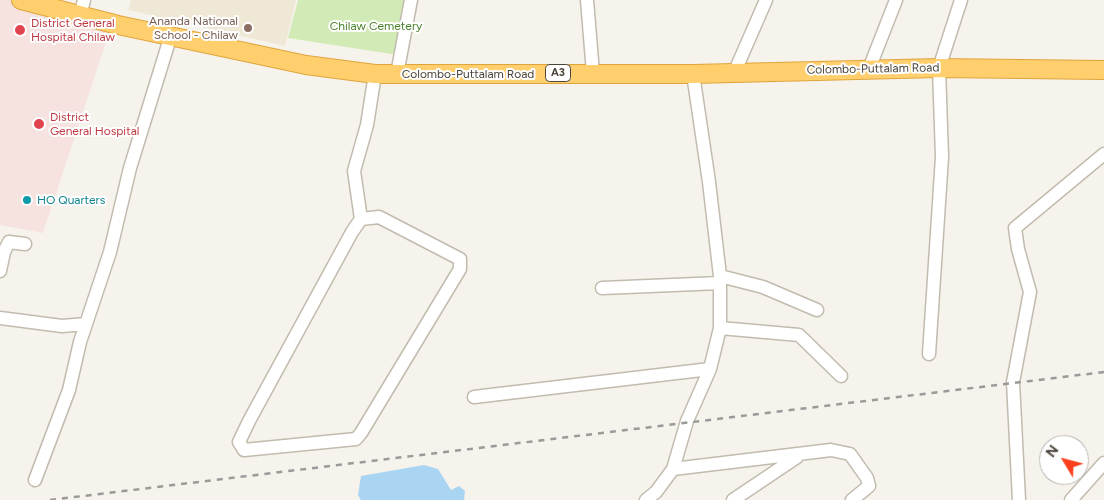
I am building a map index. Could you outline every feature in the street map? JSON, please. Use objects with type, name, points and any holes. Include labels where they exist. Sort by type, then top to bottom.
[{"type":"highway","name":"Colombo-Puttalam Road","points":[[21,0],[82,8],[171,35],[306,65],[375,74],[693,74],[734,71],[939,68],[1104,70]]},
{"type":"street","points":[[397,74],[411,0]]},
{"type":"street","points":[[587,0],[593,73]]},
{"type":"street","points":[[734,71],[766,0]]},
{"type":"street","points":[[869,69],[896,0]]},
{"type":"street","points":[[929,354],[942,157],[939,68],[953,20],[962,0]]},
{"type":"street","points":[[35,480],[69,390],[86,324],[110,252],[130,168],[171,35]]},
{"type":"street","points":[[361,220],[379,218],[460,259],[460,270],[356,439],[244,450],[239,442],[249,421],[344,247],[361,220],[354,171],[367,125],[375,74]]},
{"type":"street","points":[[646,500],[656,492],[673,469],[687,421],[710,369],[720,328],[720,280],[709,182],[693,74]]},
{"type":"street","points":[[1019,500],[1013,382],[1030,292],[1018,249],[1015,228],[1104,154]]},
{"type":"street","points":[[0,271],[8,242],[25,244]]},
{"type":"street","points":[[602,288],[720,280],[763,288],[817,310]]},
{"type":"street","points":[[0,318],[62,326],[86,324]]},
{"type":"street","points":[[720,328],[799,335],[841,376]]},
{"type":"street","points":[[474,397],[710,369]]},
{"type":"street","points":[[673,469],[799,456],[832,450],[850,454],[867,478],[869,486],[852,500]]},
{"type":"street","points":[[732,500],[799,456]]},
{"type":"street","points":[[1071,500],[1104,463]]},
{"type":"shaded area","name":"District General Hospital","points":[[0,0],[21,0],[112,24],[43,233],[0,225]]},
{"type":"shaded area","name":"Ananda National School - Chilaw","points":[[131,0],[296,0],[285,46],[128,10]]},
{"type":"green space","name":"Chilaw Cemetery","points":[[298,0],[407,0],[398,55],[288,38]]},
{"type":"water","points":[[424,465],[438,469],[451,490],[459,486],[465,491],[464,500],[361,500],[358,495],[361,476]]},
{"type":"railway","points":[[50,500],[1104,372]]},
{"type":"place","name":"Ananda National School - Chilaw","points":[[248,28]]},
{"type":"place","name":"District General Hospital Chilaw","points":[[20,30]]},
{"type":"place","name":"District General Hospital","points":[[39,124]]},
{"type":"place","name":"HO Quarters","points":[[27,200]]}]
